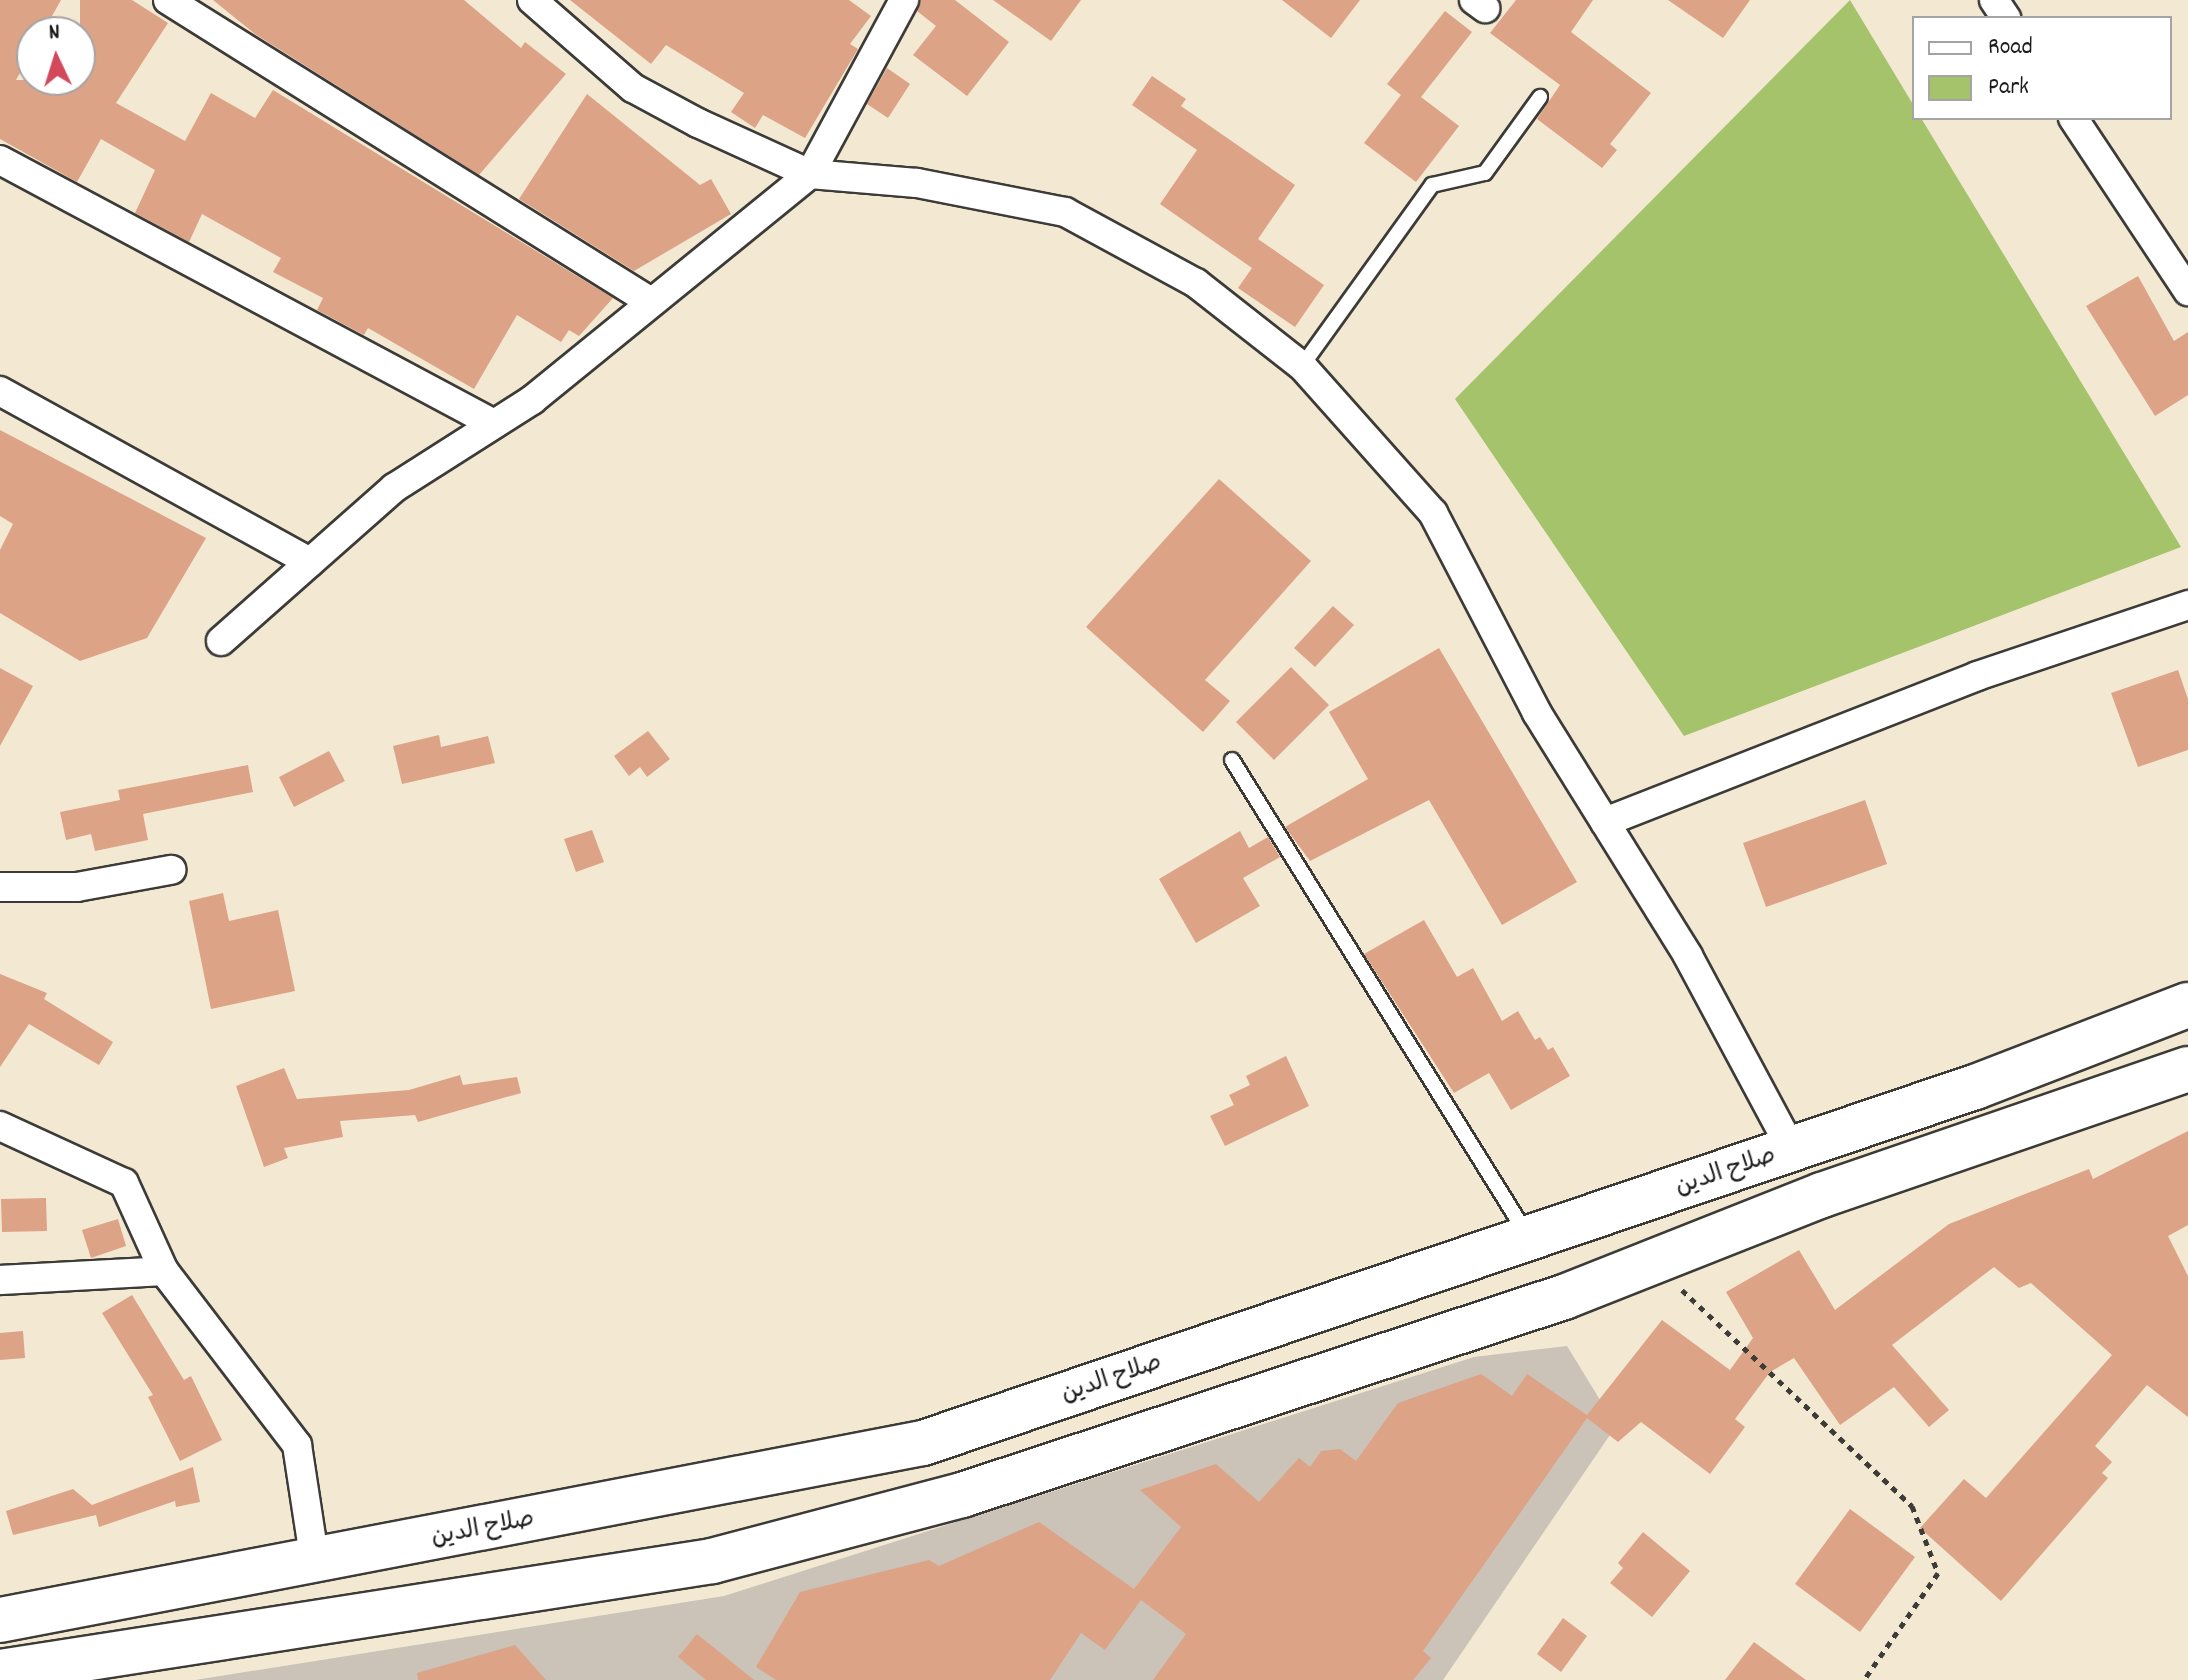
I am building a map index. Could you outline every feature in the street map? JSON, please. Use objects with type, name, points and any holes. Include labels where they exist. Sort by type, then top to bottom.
[{"type":"highway","name":"صلاح الدين","points":[[0,1620],[315,1563],[923,1443],[1792,1150],[2188,1005]]},
{"type":"highway","points":[[0,1672],[712,1561],[962,1495],[1655,1265],[1822,1195],[2188,1069]]},
{"type":"street","points":[[532,0],[633,88],[810,174],[917,183],[1065,212],[1196,283],[1302,366],[1433,513],[1537,713],[1688,956],[1792,1150]]},
{"type":"street","points":[[221,641],[394,488],[532,400],[810,174],[904,0]]},
{"type":"street","points":[[183,4],[651,302]]},
{"type":"street","points":[[2074,120],[2188,291]]},
{"type":"street","points":[[0,160],[494,424]]},
{"type":"street","points":[[0,391],[310,562]]},
{"type":"street","points":[[1605,822],[1977,676],[2188,605]]},
{"type":"street","points":[[0,887],[77,887],[171,870]]},
{"type":"street","points":[[0,1126],[124,1183],[164,1271],[297,1445],[315,1563]]},
{"type":"street","points":[[0,1280],[164,1271]]},
{"type":"lane","points":[[1302,366],[1432,185],[1485,173],[1540,97]]},
{"type":"lane","points":[[1232,760],[1530,1240]]},
{"type":"path","points":[[1655,1265],[1912,1506],[1938,1573],[1864,1680]]},
{"type":"shaded area","points":[[1567,1346],[1616,1426],[1443,1680],[195,1680],[724,1596],[1474,1357]]},
{"type":"green space","points":[[1850,0],[1912,103],[1912,120],[1922,120],[2181,547],[1684,736],[1455,399]]},
{"type":"building","points":[[0,0],[61,0],[52,16],[16,16],[16,96],[96,96],[96,16],[80,16],[80,0],[132,0],[168,23],[116,103],[185,141],[211,93],[255,118],[273,90],[613,298],[579,336],[569,330],[561,342],[517,315],[474,389],[368,328],[364,335],[317,310],[323,298],[273,272],[281,258],[202,214],[189,242],[135,213],[155,170],[101,139],[77,182],[0,139]]},
{"type":"building","points":[[213,0],[464,0],[521,48],[525,42],[566,74],[479,175],[255,34]]},
{"type":"building","points":[[570,0],[849,0],[871,16],[850,44],[858,49],[805,138],[763,115],[755,128],[731,112],[744,93],[666,45],[651,64]]},
{"type":"building","points":[[921,0],[955,0],[1009,42],[967,96],[913,55],[936,26],[917,11]]},
{"type":"building","points":[[993,0],[1081,0],[1051,41]]},
{"type":"building","points":[[1282,0],[1360,0],[1331,38]]},
{"type":"building","points":[[1516,0],[1593,0],[1571,32],[1651,93],[1610,144],[1617,150],[1602,168],[1537,119],[1560,85],[1490,33]]},
{"type":"building","points":[[1668,0],[1750,0],[1723,38]]},
{"type":"building","points":[[1445,11],[1472,32],[1421,97],[1459,126],[1416,182],[1364,143],[1401,95],[1387,84]]},
{"type":"building","points":[[887,68],[910,84],[888,118],[867,104]]},
{"type":"building","points":[[1152,76],[1186,99],[1181,106],[1295,185],[1258,239],[1324,285],[1295,327],[1238,288],[1252,268],[1160,204],[1197,150],[1132,105]]},
{"type":"building","points":[[587,94],[700,185],[711,179],[731,214],[634,271],[519,199]]},
{"type":"building","points":[[2138,276],[2174,341],[2188,332],[2188,395],[2155,416],[2086,306]]},
{"type":"building","points":[[0,430],[206,538],[147,638],[80,661],[0,613],[0,550],[13,524],[0,516]]},
{"type":"building","points":[[1219,479],[1311,561],[1205,680],[1230,701],[1203,732],[1086,627]]},
{"type":"building","points":[[1333,606],[1354,625],[1315,667],[1294,648]]},
{"type":"building","points":[[1439,648],[1577,882],[1502,925],[1429,800],[1310,861],[1285,827],[1368,779],[1329,712]]},
{"type":"building","points":[[1291,667],[1329,705],[1274,760],[1236,722]]},
{"type":"building","points":[[0,668],[33,686],[0,746]]},
{"type":"building","points":[[2178,670],[2188,699],[2188,750],[2138,767],[2111,693]]},
{"type":"building","points":[[648,731],[670,759],[647,777],[640,767],[629,776],[614,756]]},
{"type":"building","points":[[439,735],[441,747],[488,736],[495,763],[402,784],[393,746]]},
{"type":"building","points":[[329,751],[345,781],[294,807],[279,777]]},
{"type":"building","points":[[248,765],[253,792],[143,814],[148,840],[95,851],[91,834],[66,840],[60,812],[120,800],[118,790]]},
{"type":"building","points":[[1865,800],[1887,864],[1766,907],[1743,843]]},
{"type":"building","points":[[592,830],[604,862],[576,872],[564,839]]},
{"type":"building","points":[[1240,831],[1249,848],[1268,837],[1280,857],[1243,878],[1260,906],[1196,943],[1159,879]]},
{"type":"building","points":[[223,893],[229,921],[278,910],[295,991],[211,1009],[189,901]]},
{"type":"building","points":[[1424,920],[1457,977],[1473,968],[1502,1021],[1518,1011],[1535,1040],[1540,1037],[1548,1050],[1553,1047],[1570,1076],[1511,1110],[1489,1073],[1454,1093],[1364,954]]},
{"type":"building","points":[[0,974],[47,993],[44,999],[113,1042],[99,1065],[29,1024],[0,1067]]},
{"type":"building","points":[[1286,1056],[1309,1106],[1225,1146],[1210,1116],[1234,1105],[1229,1095],[1250,1085],[1246,1076]]},
{"type":"building","points":[[284,1068],[297,1099],[409,1090],[460,1075],[463,1085],[517,1077],[521,1093],[418,1122],[415,1115],[340,1121],[343,1137],[284,1148],[288,1158],[264,1167],[236,1086]]},
{"type":"building","points":[[2188,1131],[2188,1225],[2168,1236],[2188,1276],[2188,1417],[2147,1385],[2095,1446],[2112,1462],[2102,1473],[2108,1478],[2001,1601],[1920,1528],[1964,1479],[1986,1498],[2112,1355],[2031,1283],[2019,1288],[1994,1267],[1892,1345],[1949,1410],[1929,1427],[1894,1387],[1840,1425],[1794,1358],[1770,1372],[1735,1419],[1745,1427],[1710,1474],[1641,1422],[1618,1442],[1587,1418],[1423,1651],[1431,1658],[1413,1680],[1153,1680],[1186,1634],[1141,1600],[1105,1650],[1081,1633],[1050,1680],[776,1680],[756,1667],[800,1592],[929,1560],[939,1566],[1039,1522],[1134,1589],[1181,1527],[1140,1490],[1216,1464],[1259,1502],[1299,1458],[1310,1467],[1321,1451],[1340,1449],[1356,1461],[1398,1403],[1481,1374],[1512,1396],[1527,1374],[1587,1415],[1662,1320],[1730,1370],[1753,1338],[1726,1292],[1799,1250],[1835,1310],[1949,1224],[2089,1169],[2093,1179]]},
{"type":"building","points":[[46,1198],[47,1231],[2,1232],[1,1199]]},
{"type":"building","points":[[118,1219],[126,1246],[91,1258],[82,1230]]},
{"type":"building","points":[[132,1295],[184,1380],[191,1376],[222,1440],[180,1461],[148,1397],[153,1395],[102,1313]]},
{"type":"building","points":[[23,1331],[25,1358],[0,1360],[0,1333]]},
{"type":"building","points":[[193,1467],[200,1502],[176,1507],[175,1501],[99,1527],[96,1515],[13,1535],[6,1511],[73,1489],[92,1505]]},
{"type":"building","points":[[1850,1509],[1915,1557],[1860,1632],[1795,1584]]},
{"type":"building","points":[[1643,1532],[1690,1571],[1652,1617],[1610,1583],[1623,1568],[1618,1563]]},
{"type":"building","points":[[1563,1618],[1587,1636],[1561,1672],[1537,1654]]},
{"type":"building","points":[[697,1634],[754,1680],[706,1680],[678,1657]]},
{"type":"building","points":[[1754,1642],[1806,1680],[1725,1680]]},
{"type":"building","points":[[515,1645],[546,1680],[418,1680],[417,1673]]}]
